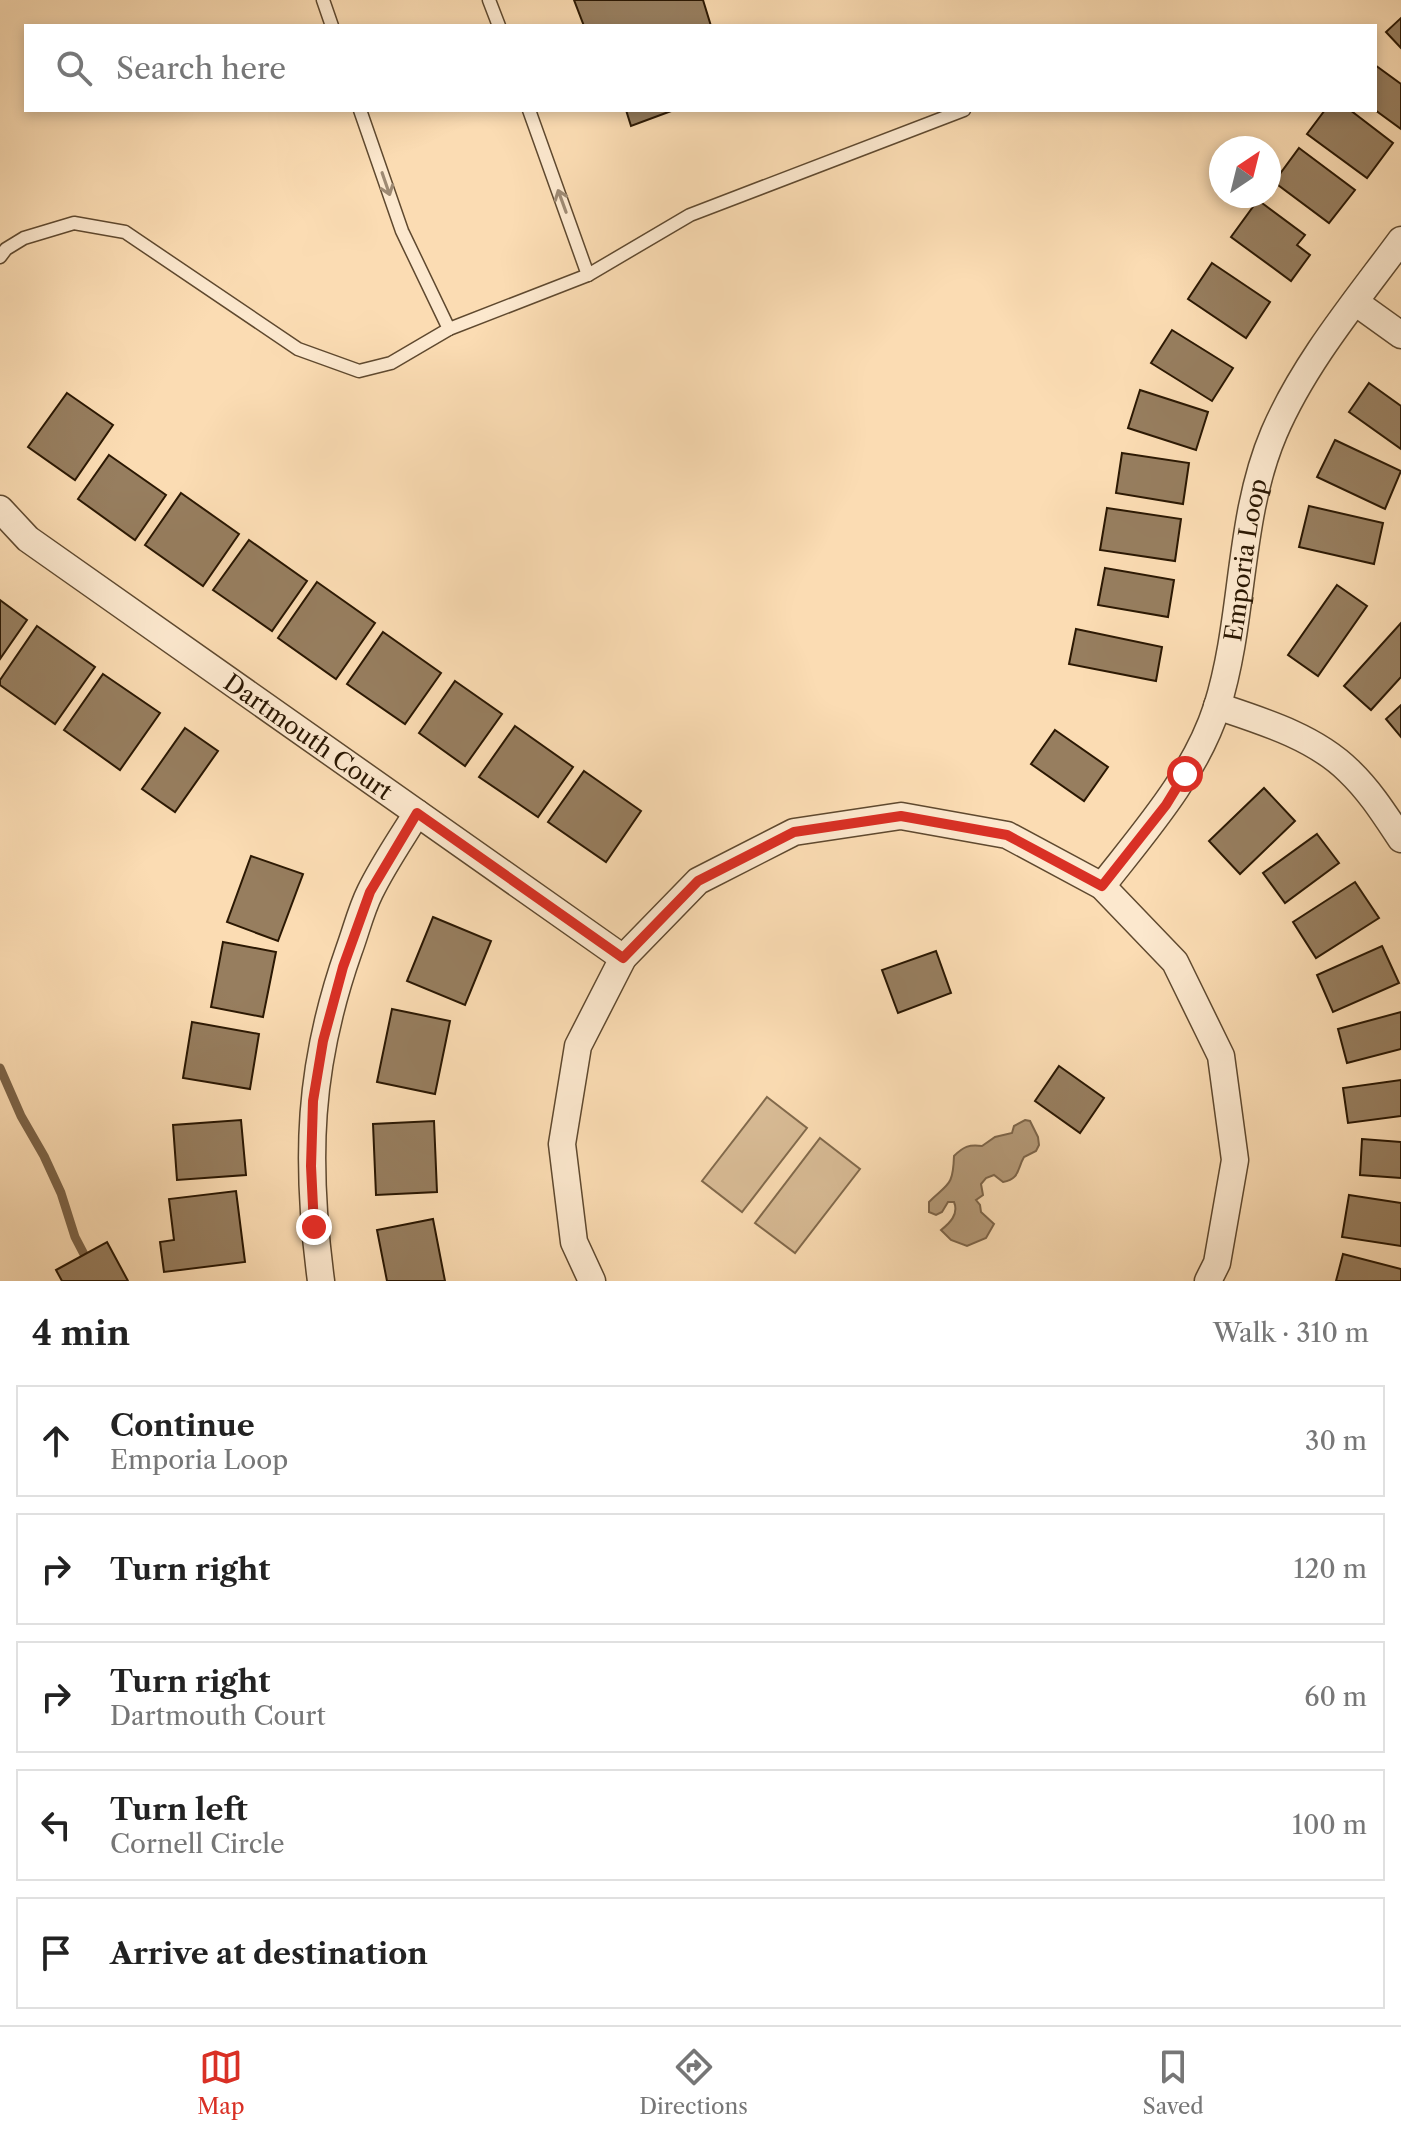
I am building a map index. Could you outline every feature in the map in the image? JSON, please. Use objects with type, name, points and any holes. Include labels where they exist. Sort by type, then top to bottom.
[{"type":"street","name":"Emporia Loop","points":[[1102,886],[1172,795],[1197,752],[1217,706],[1234,626],[1255,493],[1262,467],[1289,401],[1401,240]]},
{"type":"street","points":[[1355,302],[1401,335]]},
{"type":"street","name":"Dartmouth Court","points":[[0,509],[28,539],[623,958]]},
{"type":"street","points":[[1217,706],[1312,744],[1347,769],[1378,803],[1401,839]]},
{"type":"street","points":[[321,1281],[311,1166],[313,1101],[323,1041],[343,967],[370,892],[417,813]]},
{"type":"street","points":[[592,1281],[574,1242],[562,1144],[578,1046],[623,958],[698,881],[794,832],[901,816],[1007,835],[1102,886],[1175,962],[1221,1056],[1235,1160],[1217,1263],[1208,1281]]},
{"type":"lane","points":[[323,0],[331,24]]},
{"type":"lane","points":[[489,0],[498,24]]},
{"type":"lane","points":[[361,112],[402,231],[449,329]]},
{"type":"lane","points":[[530,112],[588,275]]},
{"type":"lane","points":[[0,257],[6,249],[24,238],[74,223],[125,232],[298,349],[359,371],[391,363],[449,329],[588,275],[690,215],[959,112]]},
{"type":"shaded area","points":[[767,1097],[807,1128],[742,1212],[702,1181]]},
{"type":"shaded area","points":[[1025,1120],[1030,1121],[1038,1137],[1036,1151],[1024,1157],[1012,1179],[1003,1182],[994,1175],[981,1184],[983,1195],[976,1200],[981,1212],[994,1224],[986,1238],[967,1246],[951,1240],[941,1230],[954,1214],[954,1202],[948,1202],[936,1215],[929,1212],[929,1202],[951,1179],[954,1156],[966,1147],[982,1146],[995,1137],[1012,1133],[1014,1126]]},
{"type":"shaded area","points":[[820,1138],[860,1169],[795,1253],[755,1223]]},
{"type":"building","points":[[574,0],[703,0],[710,24],[583,24]]},
{"type":"building","points":[[1401,18],[1401,48],[1386,32]]},
{"type":"building","points":[[1377,66],[1401,84],[1401,129],[1377,111]]},
{"type":"building","points":[[627,112],[669,112],[631,126]]},
{"type":"building","points":[[1324,112],[1353,112],[1393,143],[1367,178],[1307,134]]},
{"type":"building","points":[[1299,148],[1355,190],[1329,223],[1281,187],[1281,172]]},
{"type":"building","points":[[1252,208],[1269,208],[1305,235],[1297,245],[1310,255],[1291,281],[1231,237]]},
{"type":"building","points":[[1212,263],[1270,302],[1246,338],[1188,299]]},
{"type":"building","points":[[1172,330],[1233,368],[1212,401],[1151,363]]},
{"type":"building","points":[[1369,383],[1401,406],[1401,449],[1349,412]]},
{"type":"building","points":[[1140,390],[1208,412],[1196,450],[1128,428]]},
{"type":"building","points":[[67,393],[113,425],[75,480],[28,447]]},
{"type":"building","points":[[1335,440],[1401,471],[1385,509],[1317,477]]},
{"type":"building","points":[[1122,453],[1189,463],[1183,504],[1116,493]]},
{"type":"building","points":[[109,455],[166,495],[135,540],[78,499]]},
{"type":"building","points":[[181,493],[239,534],[203,586],[145,545]]},
{"type":"building","points":[[1309,506],[1383,523],[1374,564],[1299,547]]},
{"type":"building","points":[[1107,508],[1181,519],[1175,561],[1100,550]]},
{"type":"building","points":[[249,540],[307,581],[272,631],[213,590]]},
{"type":"building","points":[[1105,568],[1174,580],[1168,617],[1098,605]]},
{"type":"building","points":[[317,582],[375,623],[336,679],[278,638]]},
{"type":"building","points":[[1337,585],[1367,606],[1318,676],[1288,655]]},
{"type":"building","points":[[0,600],[27,620],[0,659]]},
{"type":"building","points":[[1401,623],[1401,677],[1371,710],[1344,686]]},
{"type":"building","points":[[37,626],[95,667],[55,724],[0,685],[0,680]]},
{"type":"building","points":[[1076,629],[1162,647],[1156,681],[1069,664]]},
{"type":"building","points":[[383,632],[441,673],[405,724],[347,684]]},
{"type":"building","points":[[103,674],[160,713],[120,770],[64,730]]},
{"type":"building","points":[[455,681],[502,714],[465,766],[419,733]]},
{"type":"building","points":[[1401,705],[1401,737],[1386,719]]},
{"type":"building","points":[[515,726],[573,767],[538,817],[479,777]]},
{"type":"building","points":[[185,728],[218,751],[175,812],[142,789]]},
{"type":"building","points":[[1055,730],[1108,767],[1084,801],[1031,764]]},
{"type":"building","points":[[584,771],[641,811],[606,862],[548,822]]},
{"type":"building","points":[[1264,788],[1295,821],[1240,874],[1209,841]]},
{"type":"building","points":[[1317,834],[1339,863],[1285,903],[1263,873]]},
{"type":"building","points":[[251,856],[303,874],[278,941],[227,922]]},
{"type":"building","points":[[1355,882],[1379,918],[1316,958],[1293,922]]},
{"type":"building","points":[[433,917],[491,941],[465,1005],[407,981]]},
{"type":"building","points":[[223,942],[276,952],[263,1017],[211,1007]]},
{"type":"building","points":[[1382,946],[1399,983],[1333,1012],[1317,975]]},
{"type":"building","points":[[936,951],[951,993],[898,1013],[882,970]]},
{"type":"building","points":[[392,1009],[450,1021],[435,1094],[377,1082]]},
{"type":"building","points":[[1401,1012],[1401,1049],[1347,1063],[1338,1029]]},
{"type":"building","points":[[192,1022],[259,1034],[250,1089],[183,1078]]},
{"type":"building","points":[[1059,1066],[1104,1098],[1080,1133],[1035,1101]]},
{"type":"building","points":[[1401,1080],[1401,1116],[1348,1123],[1343,1088]]},
{"type":"building","points":[[241,1120],[246,1175],[177,1180],[173,1125]]},
{"type":"building","points":[[434,1121],[437,1192],[376,1195],[373,1124]]},
{"type":"building","points":[[1362,1139],[1401,1142],[1401,1178],[1360,1175]]},
{"type":"building","points":[[236,1191],[245,1262],[164,1272],[160,1242],[174,1240],[169,1199]]},
{"type":"building","points":[[1349,1195],[1401,1203],[1401,1246],[1342,1237]]},
{"type":"building","points":[[433,1219],[445,1281],[387,1281],[377,1230]]},
{"type":"building","points":[[107,1242],[128,1281],[62,1281],[56,1270]]},
{"type":"building","points":[[1343,1254],[1401,1269],[1401,1281],[1336,1281]]},
{"type":"waterway","points":[[0,1068],[21,1116],[44,1156],[61,1193],[75,1237],[98,1281]]},
{"type":"route","points":[[314,1227],[311,1166],[313,1101],[323,1041],[343,967],[370,892],[417,813],[623,958],[698,881],[794,832],[901,816],[1007,835],[1102,886],[1166,805],[1185,774]]}]
